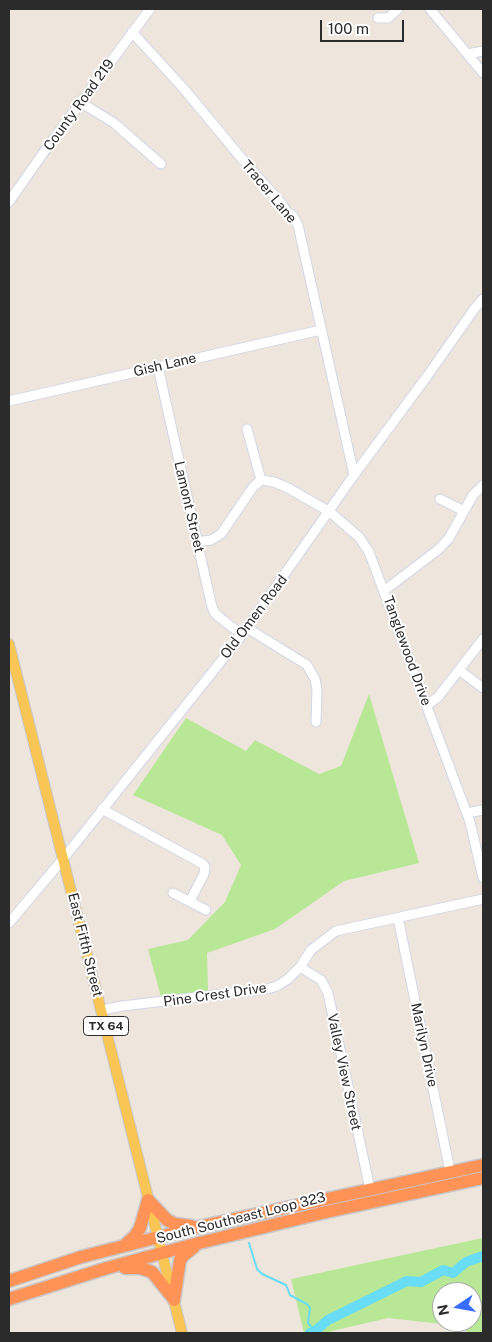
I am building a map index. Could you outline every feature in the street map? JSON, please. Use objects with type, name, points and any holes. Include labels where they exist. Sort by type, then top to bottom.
[{"type":"highway","name":"South Southeast Loop 323","points":[[9,1281],[59,1263],[198,1227],[483,1165]]},
{"type":"highway","name":"South Southeast Loop 323","points":[[9,1299],[107,1268],[199,1243],[483,1178]]},
{"type":"highway","points":[[344,1209],[348,1202],[370,1196],[370,1189]]},
{"type":"highway","points":[[148,1200],[171,1223],[180,1226],[198,1227]]},
{"type":"highway","points":[[118,1247],[138,1233],[142,1225],[148,1200]]},
{"type":"highway","points":[[174,1299],[180,1260],[199,1243]]},
{"type":"highway","points":[[107,1268],[136,1267],[148,1270],[155,1275],[174,1299]]},
{"type":"main road","name":"East Fifth Street","points":[[9,644],[182,1333]]},
{"type":"street","name":"County Road 219","points":[[9,202],[80,102],[150,9]]},
{"type":"street","points":[[378,18],[388,18],[398,9]]},
{"type":"street","points":[[430,9],[483,73]]},
{"type":"street","name":"Tracer Lane","points":[[132,32],[181,86],[298,224],[354,476]]},
{"type":"street","points":[[468,54],[483,51]]},
{"type":"street","points":[[80,102],[114,123],[161,164]]},
{"type":"street","name":"Old Omen Road","points":[[9,923],[63,859],[244,632],[354,476],[483,299]]},
{"type":"street","name":"Gish Lane","points":[[9,401],[321,330]]},
{"type":"street","name":"Lamont Street","points":[[158,367],[196,542],[214,612],[218,617],[244,632],[307,665],[315,679],[317,690],[316,722]]},
{"type":"street","points":[[196,542],[210,540],[222,534],[253,487],[261,480],[247,428]]},
{"type":"street","name":"Tanglewood Drive","points":[[261,480],[274,482],[288,488],[330,512],[358,537],[369,552],[385,590],[467,813],[475,838],[483,878]]},
{"type":"street","points":[[385,590],[439,549],[449,538],[473,495],[483,485]]},
{"type":"street","points":[[440,499],[464,511]]},
{"type":"street","points":[[427,705],[438,697],[483,638]]},
{"type":"street","points":[[459,670],[483,688]]},
{"type":"street","points":[[102,809],[203,864],[205,867],[204,874],[190,902]]},
{"type":"street","points":[[467,813],[483,810]]},
{"type":"street","points":[[173,893],[206,910]]},
{"type":"street","name":"Pine Crest Drive","points":[[102,1010],[122,1006],[263,990],[281,984],[300,967],[311,950],[336,931],[483,899]]},
{"type":"street","name":"Marilyn Drive","points":[[398,918],[450,1172]]},
{"type":"street","name":"Valley View Street","points":[[300,967],[321,980],[328,993],[370,1189]]},
{"type":"green space","points":[[369,694],[419,863],[344,881],[275,929],[207,953],[208,991],[161,997],[148,949],[188,940],[225,902],[241,865],[222,835],[133,795],[186,718],[246,751],[255,740],[319,774],[341,766]]},
{"type":"green space","points":[[483,1238],[483,1333],[468,1332],[482,1332],[482,1282],[432,1282],[432,1323],[388,1318],[329,1333],[304,1333],[291,1279]]},
{"type":"waterway","points":[[249,1243],[257,1269],[262,1274],[286,1285],[290,1295],[307,1304],[310,1308],[308,1323],[315,1331]]},
{"type":"waterway","points":[[310,1333],[328,1320],[407,1281],[421,1282],[443,1270],[453,1273],[466,1262],[483,1256]]}]
